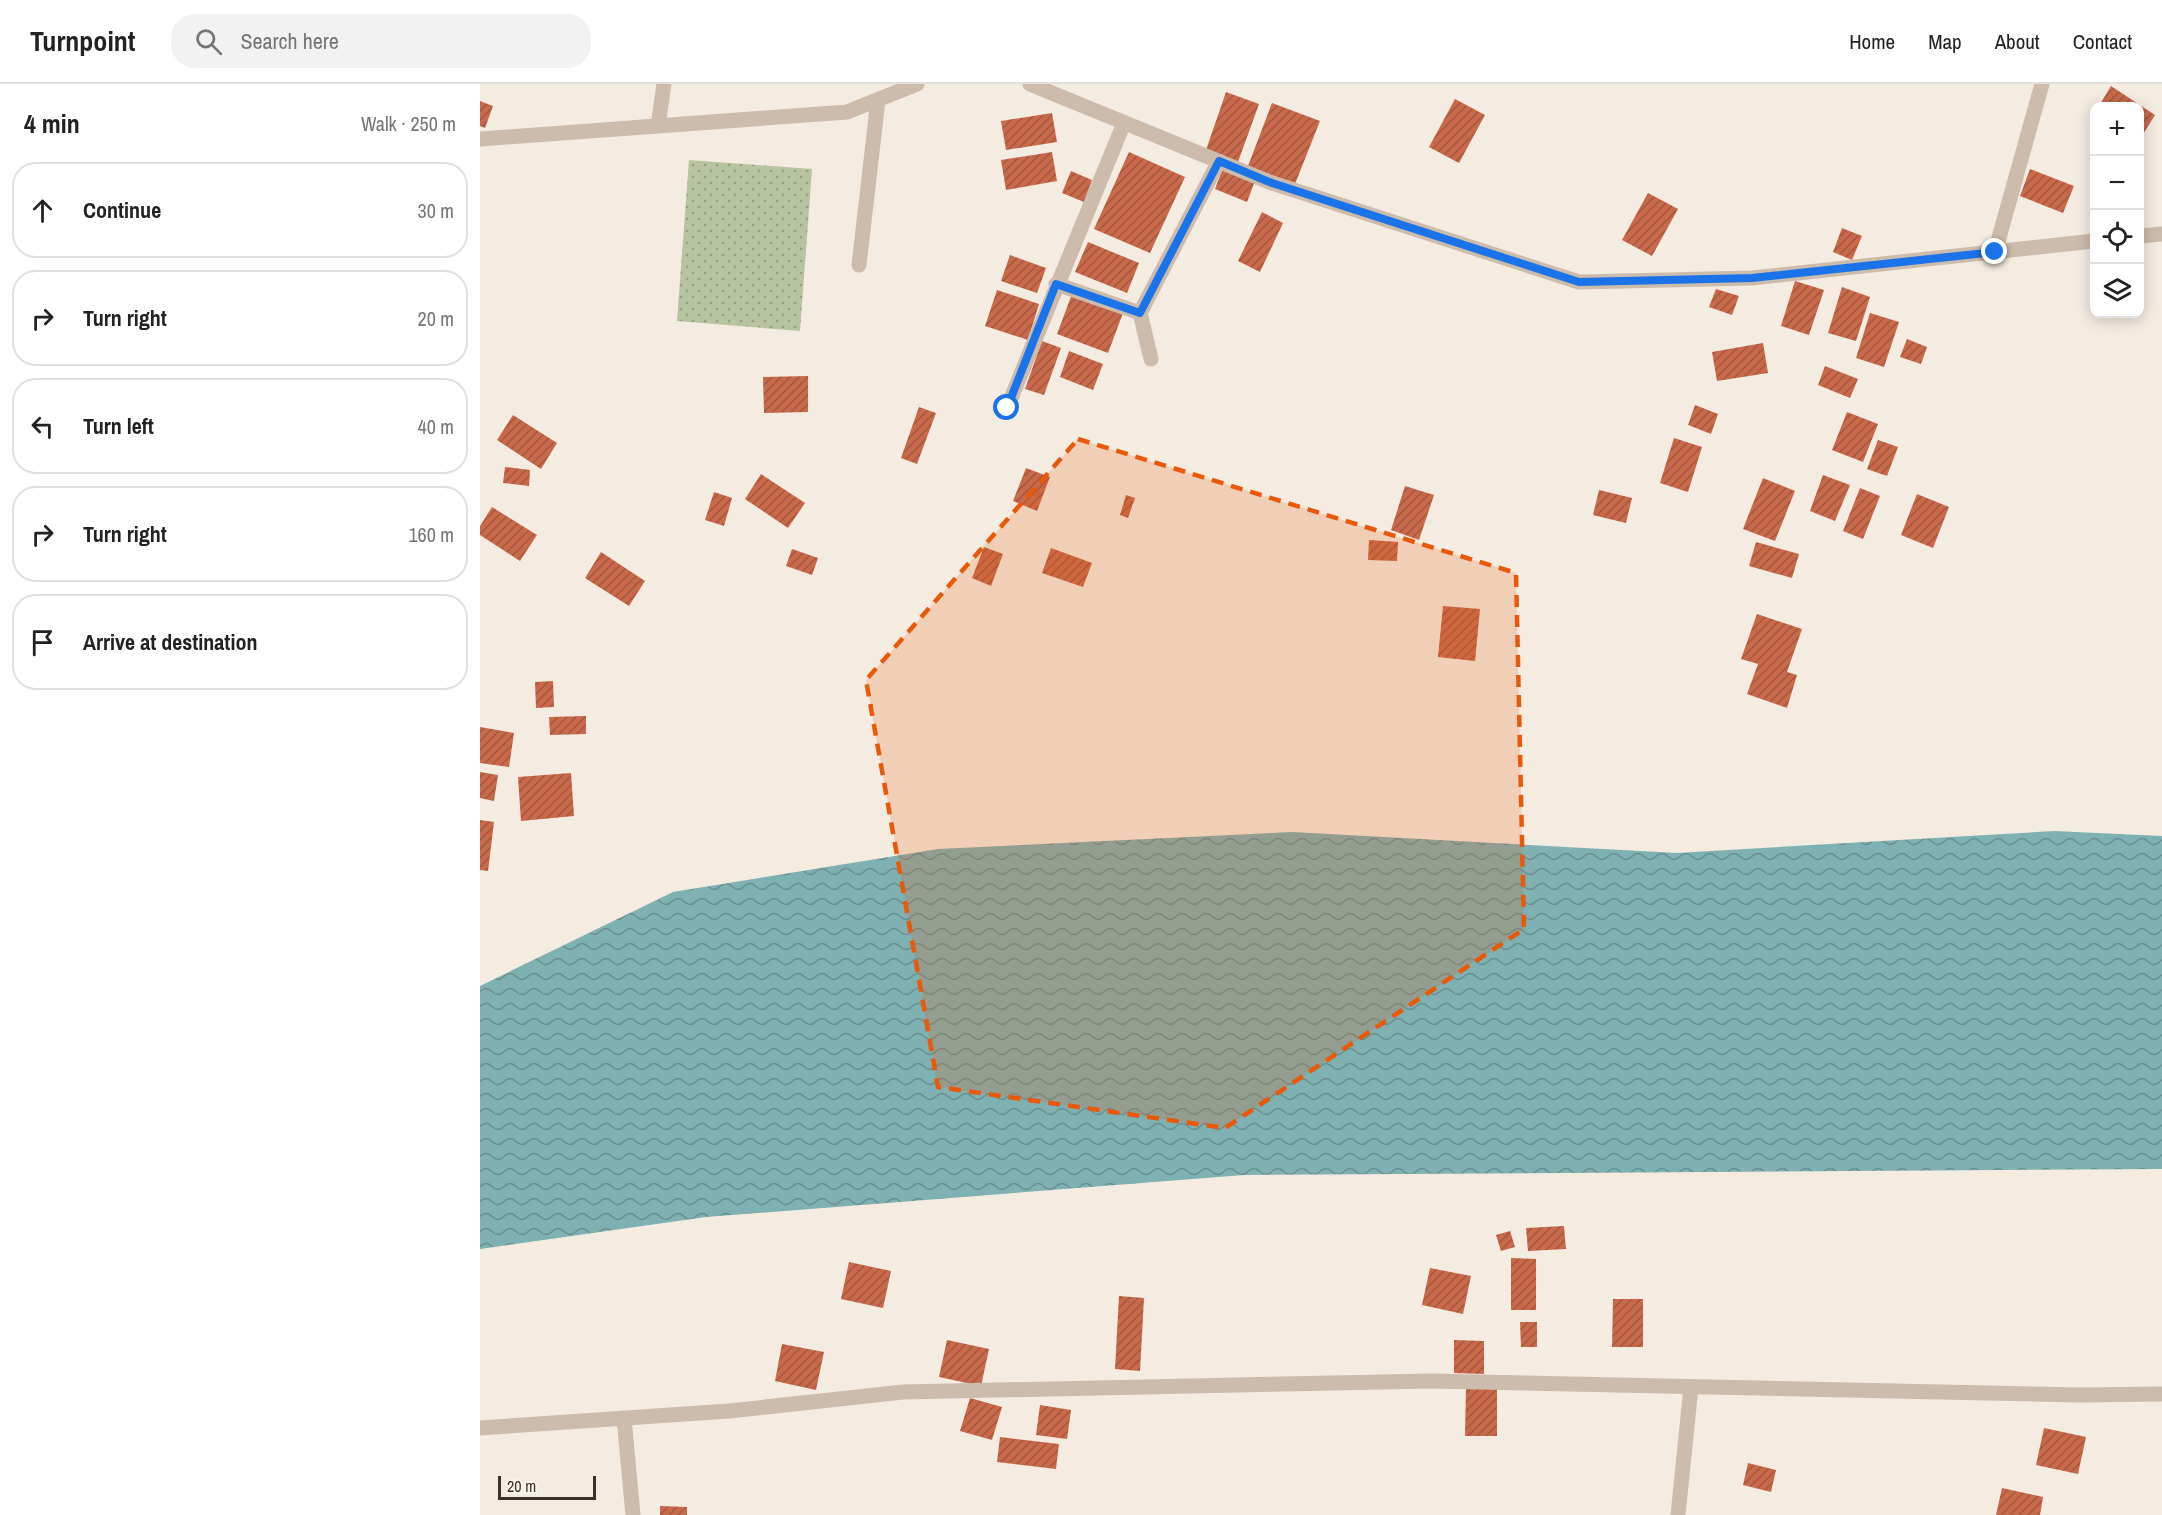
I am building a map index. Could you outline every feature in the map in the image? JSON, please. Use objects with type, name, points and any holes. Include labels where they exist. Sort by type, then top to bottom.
[{"type":"street","points":[[658,126],[664,84]]},
{"type":"street","points":[[480,139],[847,112],[917,84]]},
{"type":"street","points":[[1030,84],[1272,183],[1579,282],[1752,278],[2090,241]]},
{"type":"street","points":[[1995,252],[2042,84]]},
{"type":"street","points":[[859,265],[878,100]]},
{"type":"street","points":[[1007,408],[1124,123]]},
{"type":"street","points":[[1151,359],[1140,313],[1219,161]]},
{"type":"street","points":[[2144,236],[2162,234]]},
{"type":"street","points":[[1056,284],[1140,313]]},
{"type":"street","points":[[480,1428],[729,1411],[903,1392],[1431,1382],[2162,1394]]},
{"type":"street","points":[[1678,1515],[1690,1387]]},
{"type":"street","points":[[624,1418],[633,1515]]},
{"type":"highlighted area","points":[[1078,439],[1516,573],[1524,929],[1225,1128],[938,1087],[866,680]]},
{"type":"green space","points":[[689,160],[812,169],[800,331],[677,321]]},
{"type":"water","points":[[2054,831],[2162,836],[2162,1169],[1244,1175],[706,1217],[480,1249],[480,986],[673,892],[938,849],[1292,832],[1677,853]]},
{"type":"building","points":[[2111,86],[2135,102],[2101,102]]},
{"type":"building","points":[[1226,92],[1259,104],[1238,162],[1206,150]]},
{"type":"building","points":[[1455,99],[1485,115],[1459,163],[1429,147]]},
{"type":"building","points":[[480,101],[493,106],[485,128],[480,126]]},
{"type":"building","points":[[1272,103],[1320,121],[1295,184],[1248,166]]},
{"type":"building","points":[[2144,108],[2155,115],[2144,133]]},
{"type":"building","points":[[1052,113],[1057,142],[1006,150],[1001,121]]},
{"type":"building","points":[[1052,152],[1057,181],[1006,190],[1001,160]]},
{"type":"building","points":[[1129,152],[1185,177],[1150,253],[1094,229]]},
{"type":"building","points":[[1223,168],[1255,181],[1247,202],[1215,189]]},
{"type":"building","points":[[2030,169],[2074,186],[2063,213],[2020,196]]},
{"type":"building","points":[[1071,171],[1092,180],[1084,202],[1062,193]]},
{"type":"building","points":[[1648,193],[1678,209],[1652,256],[1622,240]]},
{"type":"building","points":[[1262,212],[1283,223],[1260,272],[1238,261]]},
{"type":"building","points":[[1842,228],[1862,236],[1852,260],[1833,252]]},
{"type":"building","points":[[1088,242],[1139,263],[1127,293],[1075,272]]},
{"type":"building","points":[[1010,255],[1046,268],[1037,293],[1001,281]]},
{"type":"building","points":[[1795,281],[1824,290],[1809,335],[1781,326]]},
{"type":"building","points":[[1075,286],[1126,305],[1108,353],[1057,334]]},
{"type":"building","points":[[1842,287],[1870,297],[1856,341],[1828,333]]},
{"type":"building","points":[[1716,289],[1739,296],[1732,315],[1709,307]]},
{"type":"building","points":[[997,290],[1039,304],[1028,340],[985,326]]},
{"type":"building","points":[[1870,313],[1899,322],[1884,367],[1856,358]]},
{"type":"building","points":[[1907,339],[1927,347],[1921,364],[1900,357]]},
{"type":"building","points":[[1042,341],[1061,348],[1044,395],[1025,389]]},
{"type":"building","points":[[1763,343],[1768,373],[1717,381],[1712,352]]},
{"type":"building","points":[[1069,351],[1103,364],[1093,390],[1060,377]]},
{"type":"building","points":[[1825,366],[1858,379],[1850,398],[1818,385]]},
{"type":"building","points":[[808,376],[808,412],[764,413],[763,377]]},
{"type":"building","points":[[1695,405],[1718,414],[1711,434],[1688,425]]},
{"type":"building","points":[[919,407],[936,413],[917,464],[901,458]]},
{"type":"building","points":[[1847,412],[1878,424],[1863,462],[1832,450]]},
{"type":"building","points":[[513,415],[557,443],[541,469],[497,440]]},
{"type":"building","points":[[1674,438],[1702,447],[1688,492],[1660,483]]},
{"type":"building","points":[[1878,440],[1898,447],[1887,476],[1867,469]]},
{"type":"building","points":[[505,467],[530,470],[529,486],[503,483]]},
{"type":"building","points":[[1026,468],[1050,477],[1037,511],[1013,501]]},
{"type":"building","points":[[761,474],[805,503],[788,528],[745,499]]},
{"type":"building","points":[[1823,475],[1850,485],[1835,521],[1810,511]]},
{"type":"building","points":[[1763,478],[1795,491],[1775,541],[1743,529]]},
{"type":"building","points":[[1405,486],[1434,495],[1419,540],[1391,530]]},
{"type":"building","points":[[1860,488],[1880,496],[1863,539],[1843,531]]},
{"type":"building","points":[[1599,490],[1632,498],[1626,523],[1593,515]]},
{"type":"building","points":[[714,492],[732,498],[724,526],[705,520]]},
{"type":"building","points":[[1917,494],[1949,507],[1933,548],[1901,535]]},
{"type":"building","points":[[1126,495],[1135,498],[1128,518],[1120,515]]},
{"type":"building","points":[[492,507],[537,535],[520,561],[480,535],[480,526]]},
{"type":"building","points":[[1369,540],[1398,542],[1397,561],[1368,560]]},
{"type":"building","points":[[1756,542],[1799,554],[1792,578],[1749,566]]},
{"type":"building","points":[[984,547],[1003,554],[991,586],[972,578]]},
{"type":"building","points":[[1051,548],[1092,563],[1083,587],[1042,573]]},
{"type":"building","points":[[792,549],[818,558],[812,575],[786,566]]},
{"type":"building","points":[[601,552],[645,581],[629,606],[585,578]]},
{"type":"building","points":[[1443,606],[1480,609],[1475,661],[1438,657]]},
{"type":"building","points":[[1757,614],[1802,629],[1787,672],[1797,675],[1787,708],[1747,694],[1758,664],[1741,659]]},
{"type":"building","points":[[553,681],[554,707],[536,708],[535,682]]},
{"type":"building","points":[[586,716],[586,734],[550,735],[549,717]]},
{"type":"building","points":[[480,727],[514,733],[509,767],[480,763]]},
{"type":"building","points":[[480,772],[498,775],[494,801],[480,798]]},
{"type":"building","points":[[571,773],[574,816],[521,821],[518,777]]},
{"type":"building","points":[[480,820],[494,822],[488,871],[480,870]]},
{"type":"building","points":[[1564,1226],[1566,1249],[1528,1251],[1526,1228]]},
{"type":"building","points":[[1510,1231],[1515,1247],[1501,1251],[1496,1235]]},
{"type":"building","points":[[1511,1258],[1536,1259],[1536,1310],[1511,1310]]},
{"type":"building","points":[[849,1262],[891,1271],[883,1308],[841,1299]]},
{"type":"building","points":[[1430,1268],[1471,1276],[1463,1314],[1422,1305]]},
{"type":"building","points":[[1119,1296],[1144,1298],[1140,1371],[1115,1369]]},
{"type":"building","points":[[1613,1299],[1643,1299],[1643,1347],[1612,1347]]},
{"type":"building","points":[[1520,1322],[1537,1322],[1537,1347],[1521,1347]]},
{"type":"building","points":[[947,1340],[989,1349],[981,1386],[939,1377]]},
{"type":"building","points":[[1454,1340],[1484,1341],[1484,1374],[1454,1373]]},
{"type":"building","points":[[782,1344],[824,1352],[816,1390],[775,1381]]},
{"type":"building","points":[[1466,1389],[1497,1389],[1497,1436],[1465,1436]]},
{"type":"building","points":[[970,1398],[1002,1407],[992,1440],[960,1431]]},
{"type":"building","points":[[1040,1405],[1071,1410],[1067,1439],[1036,1435]]},
{"type":"building","points":[[2044,1428],[2086,1437],[2078,1474],[2036,1465]]},
{"type":"building","points":[[1000,1437],[1059,1444],[1056,1469],[997,1462]]},
{"type":"building","points":[[1748,1463],[1776,1470],[1771,1492],[1743,1485]]},
{"type":"building","points":[[2002,1488],[2043,1497],[2040,1515],[1996,1515]]},
{"type":"building","points":[[660,1506],[687,1507],[687,1515],[660,1515]]},
{"type":"route","points":[[1007,408],[1056,284],[1140,313],[1219,161],[1272,183],[1579,282],[1752,278],[1995,252]]}]
